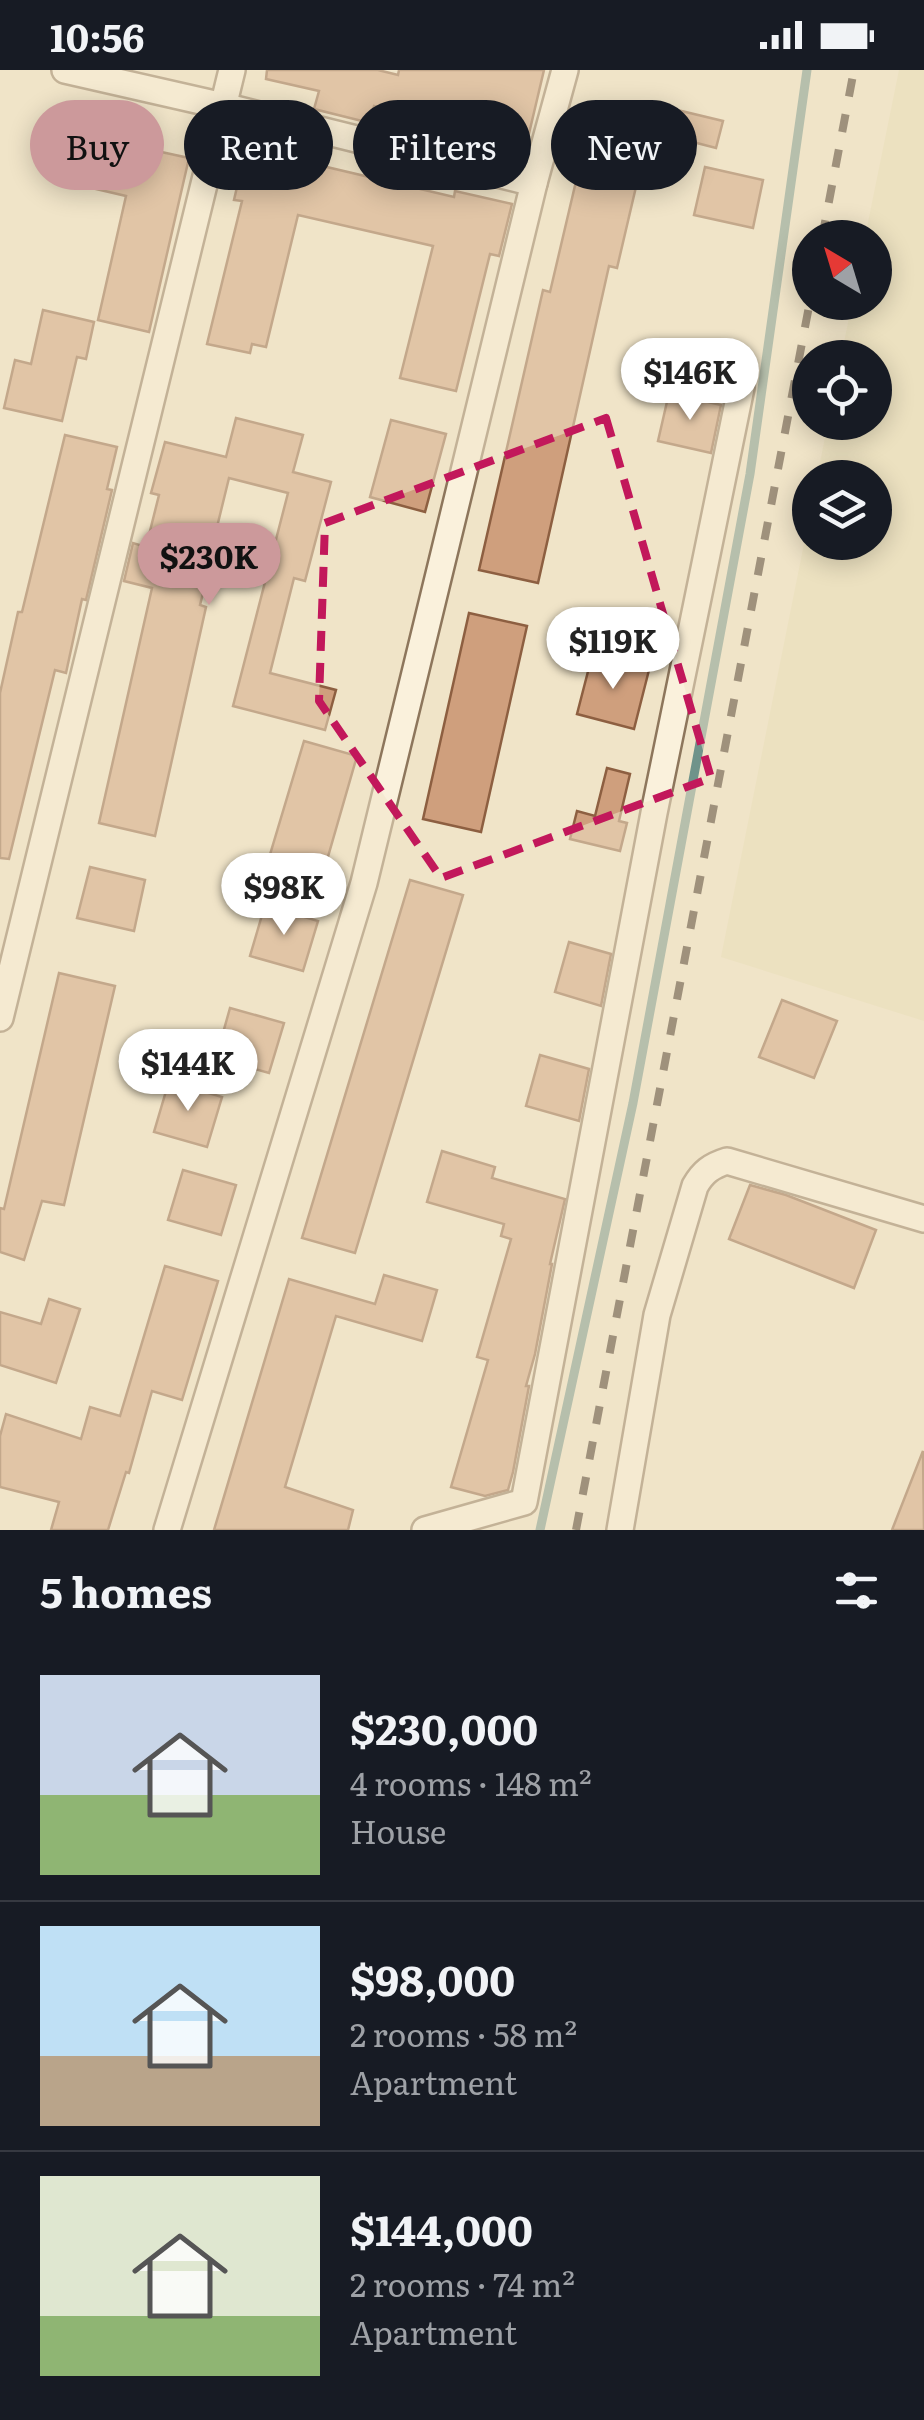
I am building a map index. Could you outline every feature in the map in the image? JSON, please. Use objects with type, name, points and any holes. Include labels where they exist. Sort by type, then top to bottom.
[{"type":"street","points":[[65,70],[197,100]]},
{"type":"street","points":[[224,100],[232,70]]},
{"type":"street","points":[[167,1530],[364,883],[565,70]]},
{"type":"street","points":[[333,133],[534,183]]},
{"type":"street","points":[[0,1018],[202,190]]},
{"type":"street","points":[[425,1530],[524,1502],[654,813],[741,388]]},
{"type":"street","points":[[620,1530],[657,1315],[694,1186],[702,1174],[727,1161],[924,1219]]},
{"type":"highlighted area","points":[[606,418],[711,778],[441,878],[319,701],[325,523]]},
{"type":"shaded area","points":[[899,70],[924,70],[924,1021],[721,957],[801,560],[892,560],[892,460],[820,460],[825,440],[892,440],[892,340],[844,340],[849,320],[892,320],[892,220],[868,220]]},
{"type":"building","points":[[267,70],[378,70],[398,75],[399,70],[544,70],[531,125],[531,100],[353,100],[353,119],[333,114],[333,100],[316,100],[319,91],[266,79]]},
{"type":"building","points":[[697,115],[723,121],[716,148],[697,143]]},
{"type":"building","points":[[164,153],[184,157],[184,180],[149,332],[98,320],[126,196],[100,190],[164,190]]},
{"type":"building","points":[[705,167],[763,180],[753,228],[694,215]]},
{"type":"building","points":[[333,168],[353,173],[353,190],[424,190],[454,197],[455,191],[512,204],[499,256],[490,254],[456,391],[400,378],[433,246],[298,215],[266,347],[252,344],[250,353],[207,344],[242,201],[234,200],[236,190],[333,190]]},
{"type":"building","points":[[574,190],[635,190],[617,268],[609,266],[538,583],[479,570],[543,290],[550,292]]},
{"type":"building","points":[[43,310],[94,322],[86,359],[77,357],[62,421],[4,408],[15,360],[31,364]]},
{"type":"building","points":[[669,393],[721,405],[711,453],[658,441]]},
{"type":"building","points":[[236,418],[303,435],[293,472],[331,482],[305,581],[294,578],[270,673],[336,690],[325,730],[233,706],[288,493],[229,478],[200,605],[206,607],[155,836],[99,823],[152,588],[124,581],[133,543],[146,547],[159,495],[151,493],[165,442],[226,457]]},
{"type":"building","points":[[391,420],[446,434],[425,512],[370,497]]},
{"type":"building","points":[[65,435],[117,447],[107,489],[112,490],[66,673],[55,670],[9,859],[0,858],[0,693]]},
{"type":"building","points":[[469,613],[527,626],[481,832],[423,819]]},
{"type":"building","points":[[592,656],[649,670],[634,729],[577,714]]},
{"type":"building","points":[[304,741],[357,756],[323,874],[269,858]]},
{"type":"building","points":[[607,768],[630,774],[619,821],[627,823],[620,851],[570,839],[577,811],[595,816]]},
{"type":"building","points":[[90,867],[145,880],[134,931],[77,918]]},
{"type":"building","points":[[410,880],[463,895],[355,1253],[302,1238]]},
{"type":"building","points":[[265,905],[318,921],[303,971],[250,956]]},
{"type":"building","points":[[569,942],[611,954],[601,1006],[555,992]]},
{"type":"building","points":[[59,973],[115,986],[64,1205],[42,1201],[24,1260],[0,1252],[0,1208],[4,1209]]},
{"type":"building","points":[[782,1000],[837,1021],[814,1078],[759,1057]]},
{"type":"building","points":[[230,1008],[284,1023],[269,1073],[216,1058]]},
{"type":"building","points":[[540,1055],[589,1069],[579,1121],[526,1106]]},
{"type":"building","points":[[169,1081],[222,1097],[207,1147],[154,1132]]},
{"type":"building","points":[[442,1151],[495,1167],[492,1178],[565,1199],[526,1386],[513,1472],[508,1490],[485,1496],[451,1487],[488,1360],[477,1357],[511,1239],[501,1236],[504,1224],[427,1202]]},
{"type":"building","points":[[183,1170],[236,1185],[221,1235],[168,1220]]},
{"type":"building","points":[[750,1185],[876,1230],[854,1288],[729,1239]]},
{"type":"building","points":[[165,1266],[218,1281],[182,1400],[152,1391],[108,1530],[51,1530],[59,1502],[0,1487],[0,1436],[6,1414],[81,1439],[90,1407],[120,1416]]},
{"type":"building","points":[[384,1275],[437,1290],[422,1341],[336,1316],[285,1487],[353,1510],[348,1530],[214,1530],[289,1279],[375,1304]]},
{"type":"building","points":[[49,1299],[80,1309],[56,1383],[0,1365],[0,1312],[41,1324]]},
{"type":"building","points":[[923,1451],[924,1530],[892,1530]]},
{"type":"waterway","points":[[540,1530],[633,1103],[750,474],[807,70]]},
{"type":"railway","points":[[825,220],[854,70]]},
{"type":"railway","points":[[576,1530],[806,320]]}]
